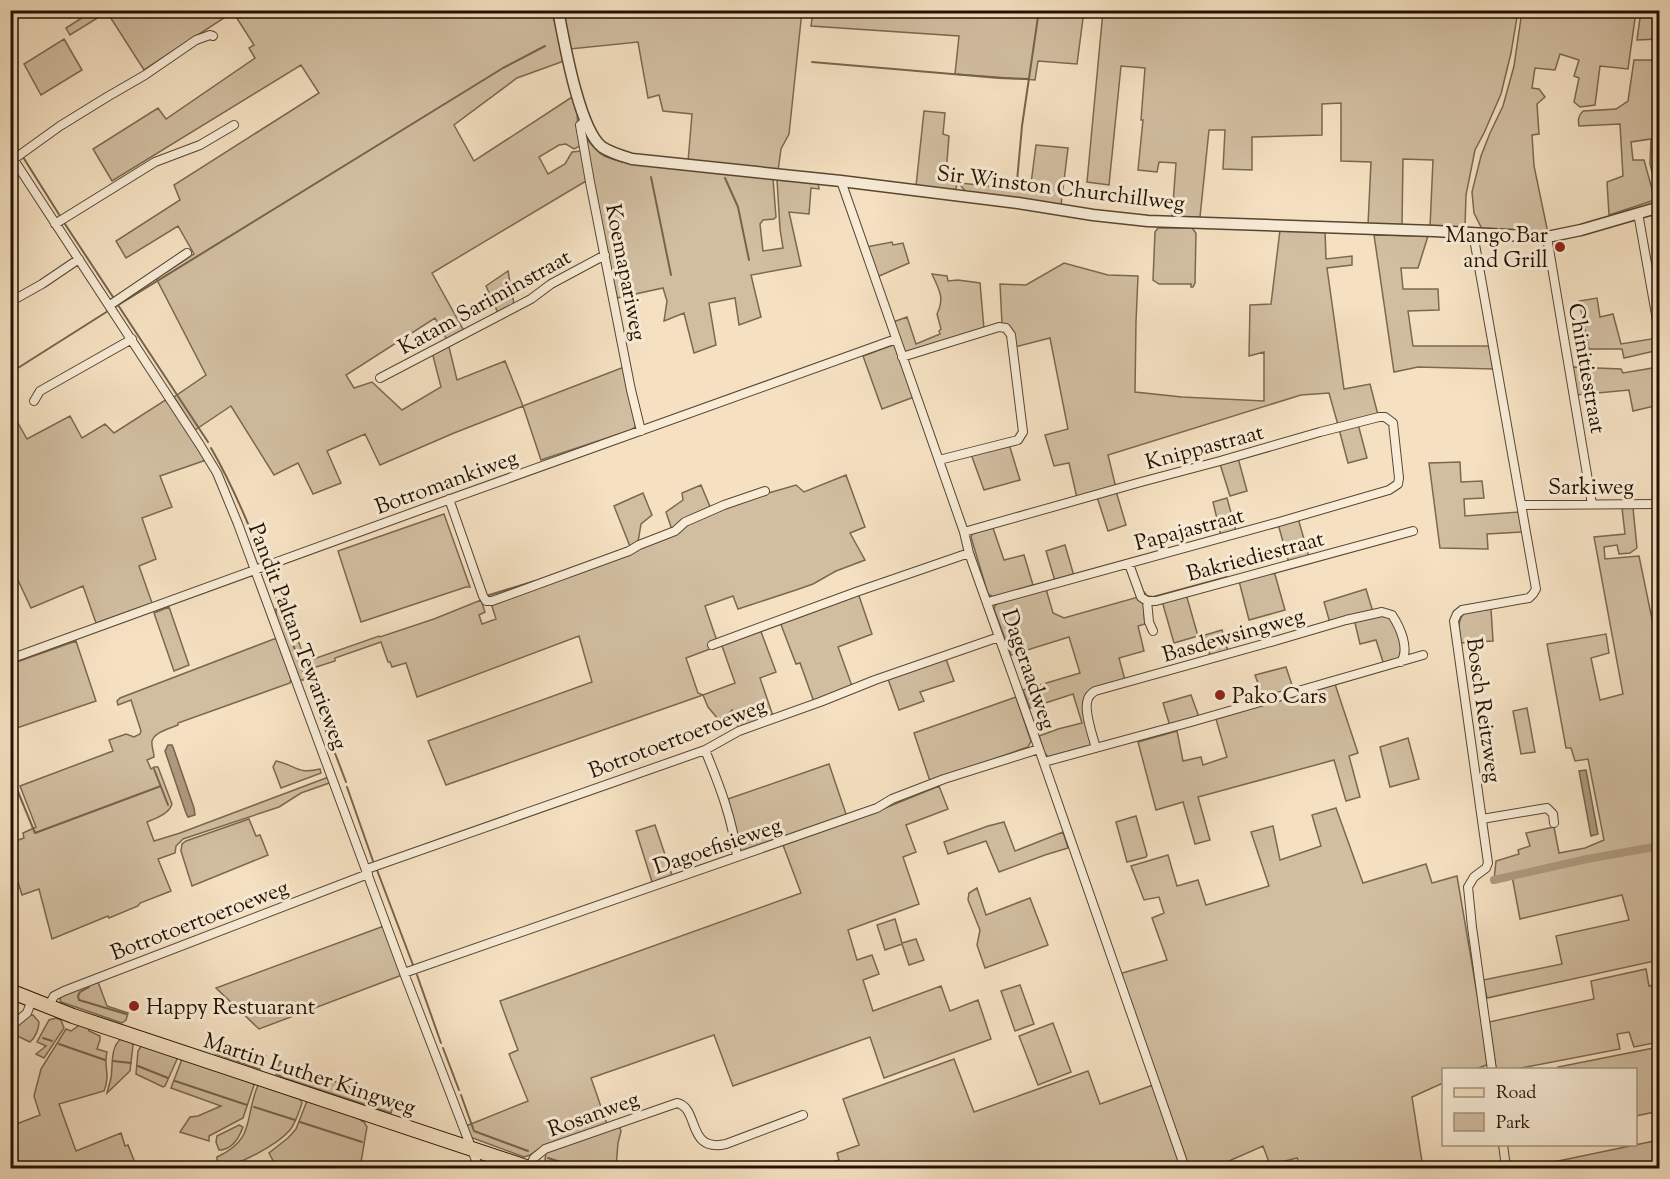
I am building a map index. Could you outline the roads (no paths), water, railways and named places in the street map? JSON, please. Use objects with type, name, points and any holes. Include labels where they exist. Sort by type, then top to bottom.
[{"type":"main road","name":"Martin Luther Kingweg","points":[[10,991],[48,1007],[529,1168]]},
{"type":"street","name":"Sir Winston Churchillweg","points":[[558,10],[585,121],[601,146],[632,159],[841,181],[1148,221],[1547,237],[1581,230],[1659,207]]},
{"type":"street","points":[[12,157],[145,75],[196,40],[213,36]]},
{"type":"street","name":"Koemapariweg","points":[[585,121],[580,124],[641,431]]},
{"type":"street","points":[[55,224],[155,162],[200,145],[234,125]]},
{"type":"street","name":"Pandit Paltan Tewarieweg","points":[[12,157],[217,472],[256,570],[479,1168]]},
{"type":"street","name":"Dageraadweg","points":[[841,181],[1185,1168]]},
{"type":"street","points":[[1638,213],[1659,338]]},
{"type":"street","name":"Bosch Reitzweg","points":[[1473,233],[1536,589],[1529,597],[1462,610],[1456,614],[1454,621],[1488,863],[1468,887],[1492,1068]]},
{"type":"street","name":"Chinitiestraat","points":[[1547,237],[1592,504]]},
{"type":"street","points":[[110,305],[188,254]]},
{"type":"street","name":"Katam Sariminstraat","points":[[380,378],[531,299],[552,284],[605,255]]},
{"type":"street","points":[[10,302],[79,259]]},
{"type":"street","points":[[902,357],[999,327],[1006,328],[1011,335],[1023,432],[1018,440],[939,460]]},
{"type":"street","points":[[34,401],[40,391],[132,339]]},
{"type":"street","name":"Botromankiweg","points":[[10,659],[449,498],[896,339]]},
{"type":"street","name":"Knippastraat","points":[[964,532],[1379,417],[1385,417],[1393,423],[1398,484]]},
{"type":"street","name":"Papajastraat","points":[[988,602],[1389,490],[1398,484]]},
{"type":"street","points":[[449,498],[483,596],[486,601],[492,601],[629,551],[675,531],[685,522],[765,491]]},
{"type":"street","name":"Sarkiweg","points":[[1522,504],[1659,504]]},
{"type":"street","name":"Bakriediestraat","points":[[1148,601],[1156,601],[1413,531]]},
{"type":"street","points":[[712,645],[969,553]]},
{"type":"street","points":[[1129,564],[1138,592],[1148,601],[1149,622],[1153,631]]},
{"type":"street","name":"Basdewsingweg","points":[[1096,748],[1086,708],[1089,695],[1095,691],[1346,620],[1382,612],[1392,615],[1405,650],[1401,662]]},
{"type":"street","name":"Botrotoertoeroeweg","points":[[48,1007],[54,996],[64,991],[368,871],[705,750],[739,731],[999,637]]},
{"type":"street","points":[[1044,762],[1423,655]]},
{"type":"street","name":"Dagoefisieweg","points":[[405,973],[877,808],[892,799],[944,779],[1039,749]]},
{"type":"street","points":[[705,750],[724,802],[736,843],[737,857]]},
{"type":"street","points":[[1482,819],[1547,808],[1553,814],[1554,823]]},
{"type":"street","points":[[10,1027],[27,1013],[32,1000]]},
{"type":"street","name":"Rosanweg","points":[[529,1168],[534,1158],[545,1149],[677,1103],[687,1108],[700,1138],[715,1146],[803,1115]]},
{"type":"street","points":[[10,1110],[13,1119],[10,1123]]},
{"type":"street","points":[[1503,1146],[1506,1168]]},
{"type":"waterway","points":[[1016,192],[1022,126],[1039,10]]},
{"type":"waterway","points":[[115,307],[503,68],[545,46]]},
{"type":"waterway","points":[[812,62],[1028,79]]},
{"type":"waterway","points":[[10,138],[19,152]]},
{"type":"waterway","points":[[23,157],[60,216]]},
{"type":"waterway","points":[[651,177],[671,275]]},
{"type":"waterway","points":[[725,178],[738,207],[749,260]]},
{"type":"waterway","points":[[63,221],[113,297]]},
{"type":"waterway","points":[[118,305],[208,442]]},
{"type":"waterway","points":[[10,373],[108,311]]},
{"type":"waterway","points":[[211,448],[239,503],[263,561]]},
{"type":"waterway","points":[[267,572],[278,603]]},
{"type":"waterway","points":[[1142,590],[1147,596],[1153,597],[1227,577]]},
{"type":"waterway","points":[[486,596],[535,581]]},
{"type":"waterway","points":[[281,612],[306,679]]},
{"type":"waterway","points":[[308,686],[312,695]]},
{"type":"waterway","points":[[314,701],[331,744]]},
{"type":"waterway","points":[[333,748],[346,782]]},
{"type":"waterway","points":[[154,769],[168,805]]},
{"type":"waterway","points":[[16,787],[35,833],[161,786]]},
{"type":"waterway","points":[[347,787],[373,861]]},
{"type":"waterway","points":[[1494,880],[1587,859],[1660,846]]},
{"type":"waterway","points":[[377,870],[413,965]]},
{"type":"waterway","points":[[417,975],[441,1043]]},
{"type":"waterway","points":[[89,987],[80,992],[79,1000],[126,1014]]},
{"type":"waterway","points":[[43,1038],[52,1041]]},
{"type":"waterway","points":[[59,1044],[105,1060]]},
{"type":"waterway","points":[[443,1048],[459,1090]]},
{"type":"waterway","points":[[113,1061],[131,1063]]},
{"type":"waterway","points":[[138,1066],[168,1078]]},
{"type":"waterway","points":[[175,1081],[247,1105]]},
{"type":"waterway","points":[[461,1095],[474,1131],[528,1151]]},
{"type":"waterway","points":[[254,1107],[295,1120]]},
{"type":"waterway","points":[[300,1122],[362,1142]]},
{"type":"waterway","points":[[548,1158],[579,1168]]},
{"type":"place","name":"Mango Bar and Grill","points":[[1560,247]]},
{"type":"place","name":"Pako Cars","points":[[1220,695]]},
{"type":"place","name":"Happy Restuarant","points":[[134,1006]]}]
